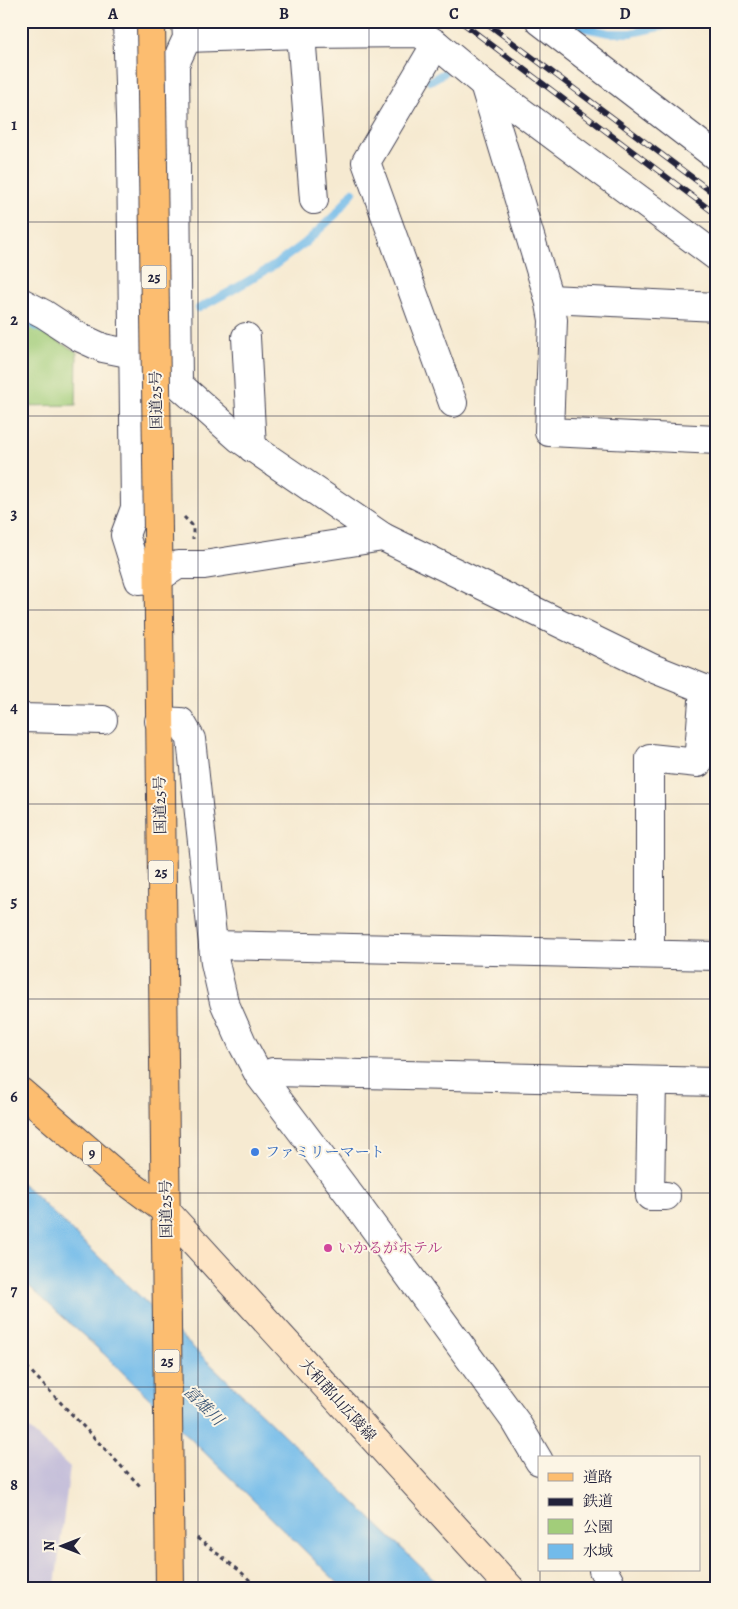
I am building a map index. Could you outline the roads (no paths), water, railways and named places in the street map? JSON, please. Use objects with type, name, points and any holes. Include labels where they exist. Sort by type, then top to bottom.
[{"type":"main road","name":"国道25号","points":[[151,21],[170,1588]]},
{"type":"main road","name":"9","points":[[21,1092],[116,1174],[166,1211]]},
{"type":"main road","name":"大和郡山広陵線","points":[[166,1211],[510,1588]]},
{"type":"street","points":[[127,21],[131,148],[135,508],[125,535],[139,580],[158,578],[178,565],[204,565],[383,537]]},
{"type":"street","points":[[540,21],[717,157]]},
{"type":"street","points":[[252,437],[240,440],[178,384],[175,64],[186,29],[302,34],[419,33],[436,44],[484,84],[717,257]]},
{"type":"street","points":[[302,34],[314,200]]},
{"type":"street","points":[[436,44],[366,162],[453,403]]},
{"type":"street","points":[[484,84],[549,298],[553,320],[549,432],[717,440]]},
{"type":"street","points":[[131,148],[176,148]]},
{"type":"street","points":[[549,298],[717,307]]},
{"type":"street","points":[[21,302],[44,314],[79,337],[103,348],[133,354]]},
{"type":"street","points":[[246,337],[252,437],[383,537],[652,668],[710,692],[698,764],[650,758],[650,954]]},
{"type":"street","points":[[21,718],[103,720]]},
{"type":"street","points":[[159,721],[181,722],[191,739],[215,963],[224,1002],[242,1045],[258,1075],[361,1210],[516,1422],[538,1459]]},
{"type":"street","points":[[213,945],[717,956]]},
{"type":"street","points":[[273,1072],[717,1082]]},
{"type":"street","points":[[652,1081],[650,1196],[666,1196]]},
{"type":"street","points":[[604,1572],[613,1588]]},
{"type":"water","name":"富雄川","points":[[21,1182],[443,1588],[343,1588],[104,1354],[21,1279]]},
{"type":"waterway","points":[[557,22],[609,33],[631,33],[687,21]]},
{"type":"waterway","points":[[430,81],[444,73]]},
{"type":"waterway","points":[[199,308],[275,265],[305,243],[336,214],[353,192]]},
{"type":"waterway","points":[[21,320],[49,332]]},
{"type":"railway","points":[[460,21],[717,215]]},
{"type":"railway","points":[[484,21],[717,196]]},
{"type":"place","name":"ファミリーマート","points":[[255,1152]]},
{"type":"place","name":"いかるがホテル","points":[[328,1248]]}]
